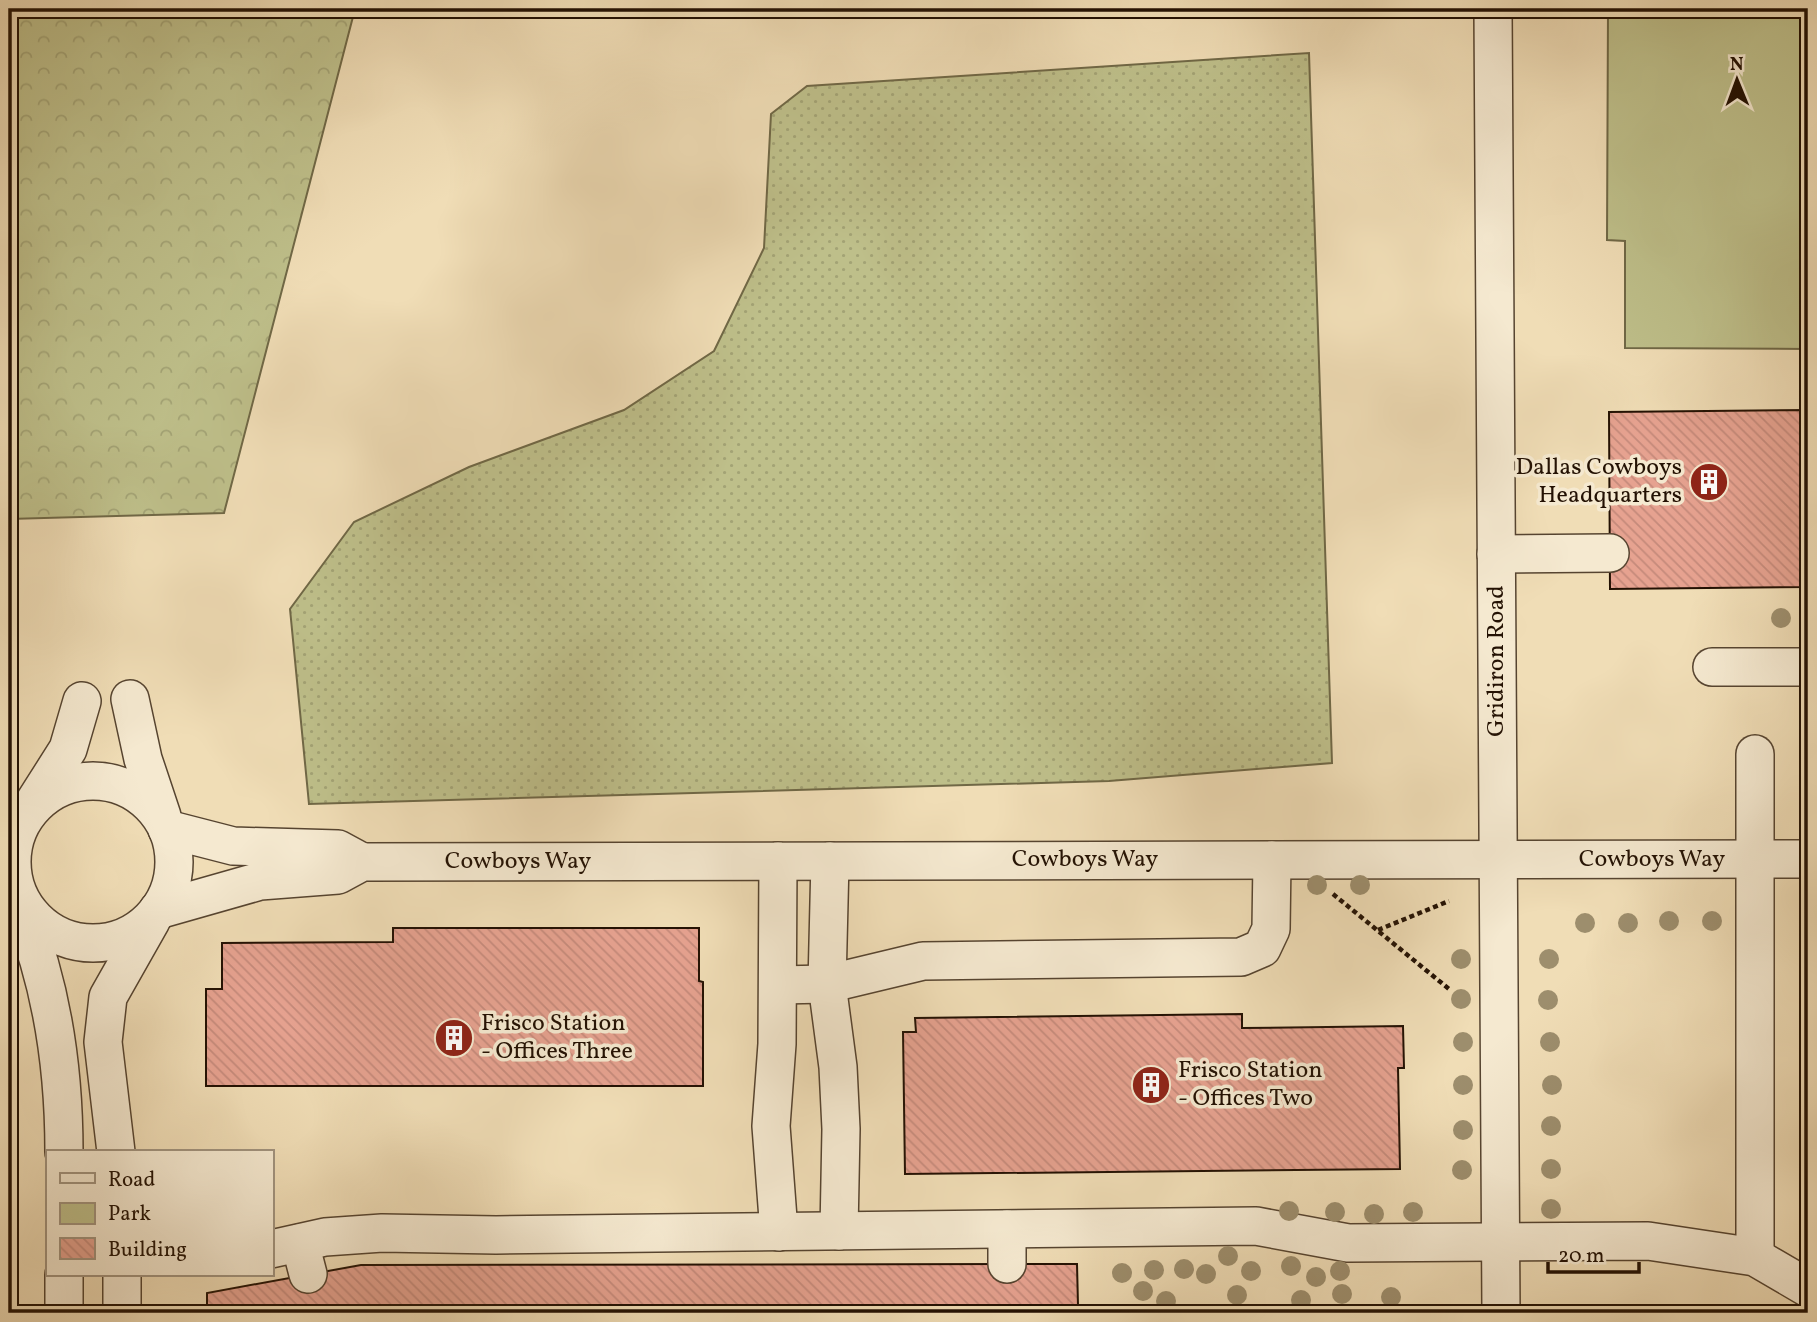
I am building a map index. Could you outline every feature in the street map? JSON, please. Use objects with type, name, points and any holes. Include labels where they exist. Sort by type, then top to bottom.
[{"type":"street","name":"Gridiron Road","points":[[1493,9],[1501,1313]]},
{"type":"street","points":[[1496,554],[1610,553]]},
{"type":"street","points":[[1712,667],[1808,667]]},
{"type":"street","points":[[116,1150],[103,1042],[108,996],[169,891],[174,871],[173,849],[143,759],[130,699]]},
{"type":"street","points":[[64,1150],[60,1057],[39,954],[12,875],[12,854],[26,815],[68,749],[82,701]]},
{"type":"street","points":[[1755,754],[1755,1257]]},
{"type":"street","points":[[26,815],[57,789],[84,781],[98,781],[137,794],[166,826]]},
{"type":"street","name":"Cowboys Way","points":[[166,826],[233,846],[338,849],[362,862]]},
{"type":"street","name":"Cowboys Way","points":[[157,912],[260,881],[338,874],[362,862],[1808,859]]},
{"type":"street","points":[[778,985],[827,984],[923,961],[1241,957],[1262,948],[1270,929],[1272,860]]},
{"type":"street","points":[[778,861],[778,985],[771,1126],[779,1231]]},
{"type":"street","points":[[830,861],[827,984],[838,1067],[841,1129],[839,1231]]},
{"type":"street","points":[[18,895],[41,924],[75,941],[113,940],[136,930],[157,912]]},
{"type":"street","points":[[293,1256],[325,1237],[382,1233],[839,1231],[1007,1247],[1256,1226],[1348,1243],[1648,1241],[1755,1257],[1808,1288]]},
{"type":"street","points":[[64,1276],[64,1313]]},
{"type":"street","points":[[122,1276],[122,1313]]},
{"type":"path","points":[[1332,893],[1449,989]]},
{"type":"path","points":[[1377,930],[1449,901]]},
{"type":"green space","points":[[9,9],[355,9],[224,513],[9,519]]},
{"type":"green space","points":[[1608,9],[1808,9],[1808,349],[1625,348],[1625,241],[1607,240]]},
{"type":"green space","points":[[1309,53],[1332,763],[1109,781],[309,804],[290,609],[354,522],[469,467],[624,410],[714,351],[764,248],[771,114],[807,86]]},
{"type":"building","name":"Dallas Cowboys Headquarters","points":[[1808,410],[1808,587],[1610,589],[1609,412]]},
{"type":"building","name":"Frisco Station - Offices Three","points":[[393,928],[699,928],[699,981],[703,982],[703,1086],[206,1086],[206,989],[222,989],[222,943],[393,942]]},
{"type":"building","name":"Frisco Station - Offices Two","points":[[1242,1014],[1242,1028],[1403,1026],[1404,1068],[1398,1068],[1400,1169],[905,1174],[903,1032],[916,1032],[915,1018]]},
{"type":"building","points":[[1077,1264],[1078,1305],[1046,1305],[1046,1313],[207,1313],[207,1293],[361,1265]]},
{"type":"place","name":"Dallas Cowboys Headquarters","points":[[1709,482]]},
{"type":"place","name":"Frisco Station - Offices Three","points":[[454,1038]]},
{"type":"place","name":"Frisco Station - Offices Two","points":[[1151,1085]]}]
